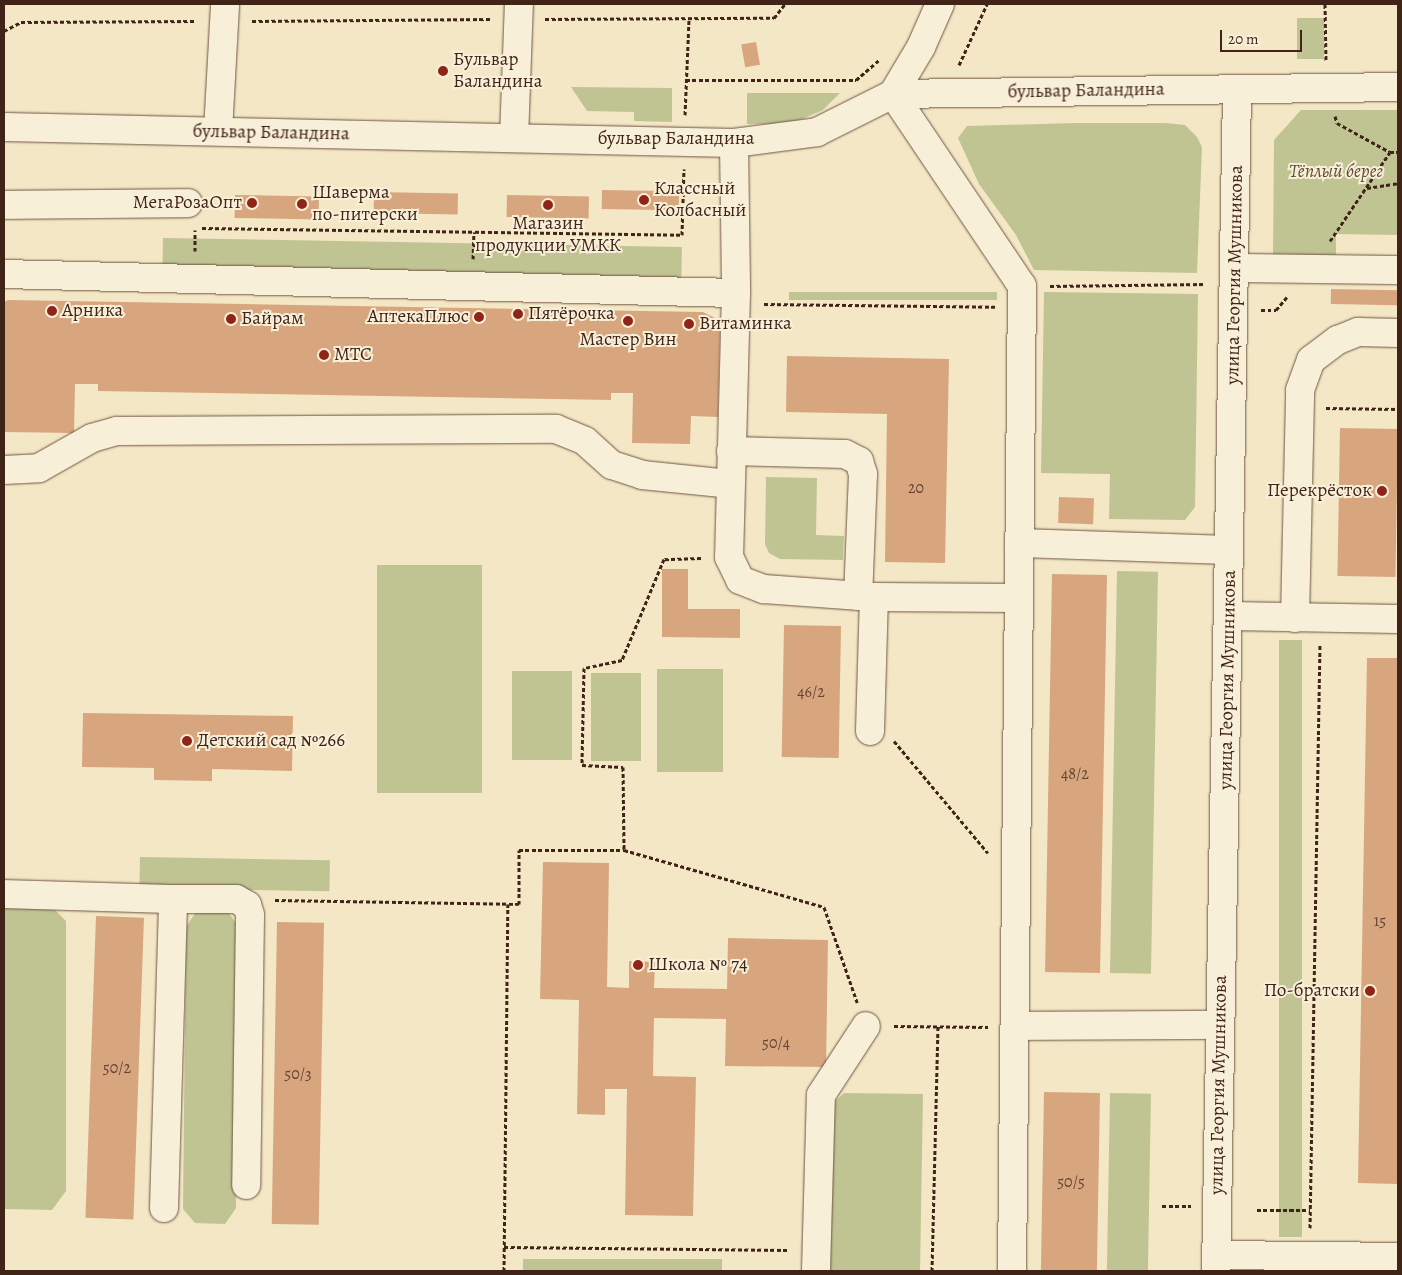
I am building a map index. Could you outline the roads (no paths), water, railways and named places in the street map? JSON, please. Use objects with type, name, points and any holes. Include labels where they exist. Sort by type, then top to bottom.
[{"type":"street","points":[[940,4],[921,47],[892,94],[1022,286],[1018,598],[1017,1026],[1012,1271]]},
{"type":"street","points":[[514,138],[519,11]]},
{"type":"street","points":[[218,131],[224,12]]},
{"type":"street","name":"бульвар Баландина","points":[[4,127],[734,143],[817,132],[892,94],[1237,90],[1323,70],[1398,87]]},
{"type":"street","name":"улица Георгия Мушникова","points":[[1216,1263],[1230,616],[1237,90]]},
{"type":"street","points":[[734,143],[736,293],[729,557],[740,580],[764,589],[866,597],[1018,598]]},
{"type":"street","points":[[4,204],[188,203]]},
{"type":"street","points":[[1235,268],[1398,270]]},
{"type":"street","points":[[4,274],[736,293]]},
{"type":"street","points":[[1308,618],[1300,390],[1311,360],[1338,340],[1358,332],[1398,333]]},
{"type":"street","points":[[4,470],[39,468],[92,438],[117,431],[556,429],[584,442],[612,465],[642,475],[730,484]]},
{"type":"street","points":[[731,451],[845,454],[859,461],[863,474],[866,597],[878,732]]},
{"type":"street","points":[[1019,543],[1230,550]]},
{"type":"street","points":[[1230,616],[1398,619]]},
{"type":"street","points":[[4,894],[236,900],[247,905],[250,914],[246,1185]]},
{"type":"street","points":[[164,1208],[173,899]]},
{"type":"street","points":[[1017,1026],[1220,1025]]},
{"type":"street","points":[[816,1261],[820,1095],[866,1026]]},
{"type":"street","points":[[1216,1263],[1309,1256],[1398,1257]]},
{"type":"place","name":"Бульвар Баландина","points":[[443,71]]},
{"type":"place","name":"Классный Колбасный","points":[[644,200]]},
{"type":"place","name":"МегаРозаОпт","points":[[252,203]]},
{"type":"place","name":"Шаверма по-питерски","points":[[302,204]]},
{"type":"place","name":"Магазин продукции УМКК","points":[[548,205]]},
{"type":"place","name":"Арника","points":[[52,311]]},
{"type":"place","name":"Пятёрочка","points":[[518,314]]},
{"type":"place","name":"АптекаПлюс","points":[[479,317]]},
{"type":"place","name":"Байрам","points":[[231,319]]},
{"type":"place","name":"Мастер Вин","points":[[628,321]]},
{"type":"place","name":"Витаминка","points":[[689,324]]},
{"type":"place","name":"МТС","points":[[324,355]]},
{"type":"place","name":"Перекрёсток","points":[[1382,491]]},
{"type":"place","name":"Детский сад №266","points":[[187,741]]},
{"type":"place","name":"Школа № 74","points":[[638,965]]},
{"type":"place","name":"По-братски","points":[[1370,991]]},
{"type":"park label","name":"Тёплый берег","points":[[1336,172]]}]
